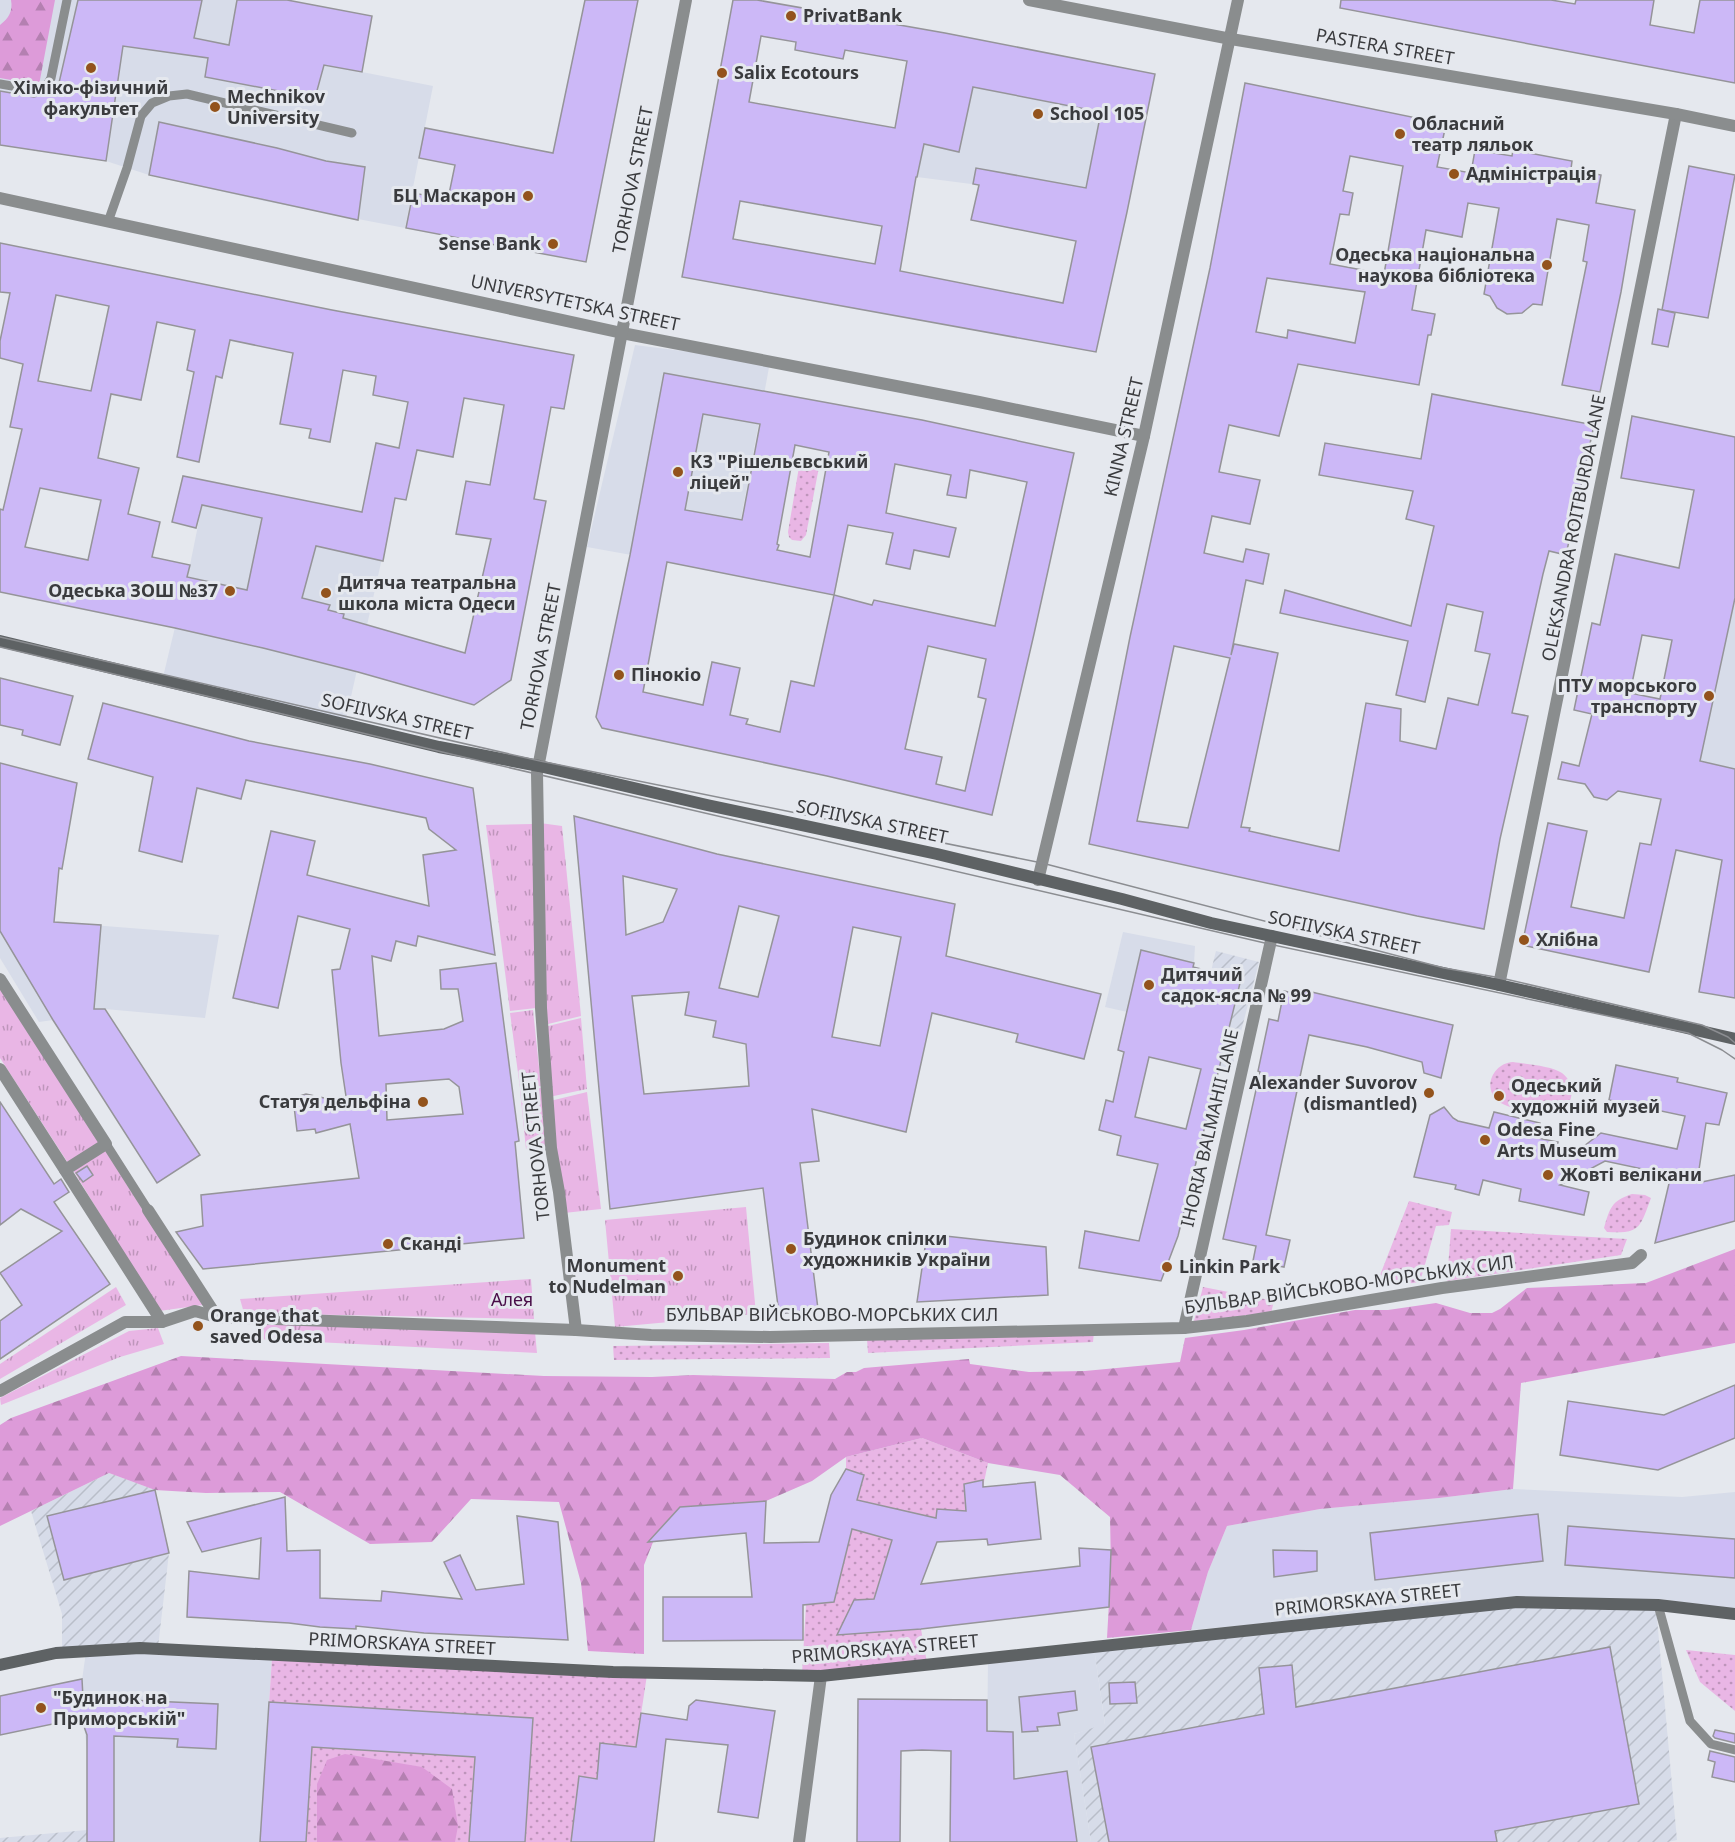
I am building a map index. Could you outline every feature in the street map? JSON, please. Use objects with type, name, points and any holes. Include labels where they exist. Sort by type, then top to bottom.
[{"type":"main road","name":"SOFIIVSKA STREET","points":[[0,641],[538,770],[937,854],[1211,923],[1735,1039]]},
{"type":"main road","name":"PRIMORSKAYA STREET","points":[[0,1665],[56,1653],[140,1648],[613,1672],[821,1676],[1517,1602],[1658,1605],[1735,1614]]},
{"type":"street","name":"TORHOVA STREET","points":[[576,1330],[559,1192],[551,1148],[541,1008],[538,770],[686,0]]},
{"type":"street","name":"PASTERA STREET","points":[[1029,0],[1067,3],[1231,39],[1735,126]]},
{"type":"street","name":"KINNA STREET","points":[[1038,879],[1143,436],[1238,0]]},
{"type":"street","name":"OLEKSANDRA ROITBURDA LANE","points":[[1499,985],[1676,114]]},
{"type":"street","name":"UNIVERSYTETSKA STREET","points":[[0,198],[622,333],[1143,436]]},
{"type":"street","name":"IHORIA BALMAHII LANE","points":[[1184,1328],[1272,936]]},
{"type":"street","points":[[0,980],[106,1144],[65,1170]]},
{"type":"street","points":[[0,1069],[162,1322]]},
{"type":"street","points":[[148,1210],[217,1317]]},
{"type":"street","name":"БУЛЬВАР ВІЙСЬКОВО-МОРСЬКИХ СИЛ","points":[[0,1391],[124,1322],[162,1322],[195,1311],[217,1317],[576,1330],[651,1335],[770,1337],[1184,1328],[1247,1321],[1443,1288],[1632,1263],[1641,1256]]},
{"type":"street","points":[[799,1842],[821,1676]]},
{"type":"lane","points":[[0,84],[35,90],[42,89],[48,84],[67,0]]},
{"type":"lane","points":[[108,222],[127,168],[141,116],[152,103],[169,96],[188,94],[352,133]]},
{"type":"lane","points":[[106,1144],[148,1210]]},
{"type":"lane","points":[[1658,1605],[1690,1721],[1712,1744],[1735,1750]]},
{"type":"shaded area","name":"Mechnikov University","points":[[0,0],[292,0],[281,56],[433,86],[405,228],[264,201],[149,175],[106,161],[0,145]]},
{"type":"shaded area","name":"School 105","points":[[945,33],[1155,74],[1127,212],[979,185],[917,177]]},
{"type":"shaded area","name":"КЗ \"Рішельєвський ліцей\"","points":[[635,345],[770,362],[731,573],[587,547]]},
{"type":"shaded area","points":[[207,481],[391,518],[346,719],[163,677],[190,565]]},
{"type":"shaded area","name":"ПТУ морського транспорту","points":[[1735,577],[1735,862],[1651,845],[1670,754]]},
{"type":"shaded area","points":[[54,922],[219,935],[205,1018],[105,1009],[61,1008],[53,1020],[39,1022],[0,958],[0,923]]},
{"type":"shaded area","name":"Дитячий садок-ясла № 99","points":[[1123,932],[1195,946],[1194,963],[1176,1023],[1105,1007]]},
{"type":"shaded area","points":[[1216,951],[1259,962],[1230,1074],[1188,1064]]},
{"type":"shaded area","points":[[109,1473],[155,1490],[169,1553],[158,1647],[62,1651],[62,1614],[31,1511]]},
{"type":"shaded area","points":[[1513,1489],[1682,1497],[1735,1492],[1735,1609],[1660,1599],[1515,1601],[1191,1630],[1208,1572],[1227,1526],[1320,1509]]},
{"type":"shaded area","points":[[1517,1603],[1656,1607],[1677,1840],[1668,1842],[1091,1842],[1074,1734],[1105,1724],[1094,1648]]},
{"type":"shaded area","points":[[1094,1648],[1105,1725],[1074,1734],[1091,1842],[986,1842],[988,1660]]},
{"type":"shaded area","points":[[86,1652],[272,1658],[260,1842],[87,1842],[87,1749],[82,1680]]},
{"type":"shaded area","points":[[87,1830],[87,1842],[0,1842],[0,1838]]},
{"type":"green space","points":[[11,0],[55,0],[39,85],[0,78],[0,25],[10,14]]},
{"type":"green space","points":[[805,460],[816,462],[819,467],[806,535],[801,541],[792,540],[788,532],[799,467]]},
{"type":"green space","points":[[540,823],[562,826],[581,1016],[544,1025]]},
{"type":"green space","points":[[533,824],[536,1008],[510,1011],[486,825]]},
{"type":"green space","points":[[0,989],[99,1143],[68,1163],[0,1058]]},
{"type":"green space","points":[[533,1010],[541,1086],[520,1088],[510,1013]]},
{"type":"green space","points":[[581,1018],[587,1089],[549,1097],[544,1027]]},
{"type":"green space","points":[[1513,1062],[1546,1067],[1562,1073],[1570,1083],[1571,1089],[1567,1107],[1556,1114],[1549,1114],[1512,1107],[1498,1101],[1491,1090],[1492,1077],[1500,1067]]},
{"type":"green space","points":[[541,1088],[546,1147],[526,1149],[520,1090]]},
{"type":"green space","points":[[587,1092],[601,1209],[564,1213],[550,1101]]},
{"type":"green space","points":[[105,1150],[203,1305],[159,1311],[73,1170]]},
{"type":"green space","points":[[1632,1194],[1651,1198],[1641,1222],[1633,1230],[1607,1232],[1604,1228],[1612,1206],[1620,1199]]},
{"type":"green space","points":[[1409,1201],[1452,1212],[1449,1225],[1436,1226],[1420,1282],[1375,1288]]},
{"type":"green space","points":[[746,1207],[756,1314],[615,1327],[605,1220]]},
{"type":"green space","points":[[1451,1229],[1627,1239],[1621,1255],[1447,1281]]},
{"type":"green space","points":[[1735,1249],[1735,1343],[1521,1383],[1513,1489],[1320,1509],[1227,1526],[1208,1572],[1191,1630],[1107,1638],[1111,1567],[1110,1517],[1060,1475],[988,1463],[922,1438],[846,1457],[812,1481],[766,1501],[680,1507],[657,1532],[644,1565],[644,1654],[588,1651],[581,1583],[559,1502],[471,1499],[432,1542],[370,1544],[280,1492],[206,1493],[155,1490],[109,1473],[0,1526],[0,1425],[11,1418],[181,1356],[544,1376],[693,1375],[835,1379],[847,1372],[856,1372],[864,1368],[969,1359],[970,1364],[1029,1372],[1085,1371],[1180,1362],[1185,1338],[1355,1310],[1388,1310],[1436,1303],[1470,1313],[1492,1313],[1527,1288],[1646,1283]]},
{"type":"green space","name":"Алея","points":[[531,1279],[534,1319],[244,1313],[240,1299]]},
{"type":"green space","points":[[116,1287],[126,1305],[0,1379],[0,1364]]},
{"type":"green space","points":[[1203,1287],[1274,1301],[1271,1313],[1194,1321]]},
{"type":"green space","name":"Алея","points":[[255,1324],[535,1332],[537,1353],[256,1339]]},
{"type":"green space","points":[[158,1328],[164,1344],[120,1357],[1,1405],[0,1398],[129,1331]]},
{"type":"green space","points":[[1094,1332],[1093,1342],[868,1353],[867,1339]]},
{"type":"green space","points":[[829,1343],[830,1358],[614,1360],[613,1346]]},
{"type":"green space","points":[[922,1438],[988,1463],[983,1487],[987,1539],[937,1542],[925,1574],[921,1574],[921,1629],[927,1663],[802,1674],[806,1605],[812,1574],[831,1495],[846,1469],[846,1457]]},
{"type":"green space","points":[[1686,1650],[1735,1655],[1735,1711],[1700,1682]]},
{"type":"green space","points":[[272,1658],[647,1675],[625,1842],[260,1842]]},
{"type":"green space","points":[[345,1754],[422,1767],[452,1789],[458,1826],[455,1842],[317,1842],[317,1784],[327,1760]]},
{"type":"building","points":[[78,0],[202,0],[194,38],[229,45],[237,0],[287,0],[372,16],[362,72],[324,65],[315,98],[205,77],[208,58],[123,46],[106,161],[0,145],[0,91],[34,97],[45,94],[56,96]]},
{"type":"building","points":[[585,0],[638,0],[586,262],[406,228],[413,193],[448,199],[455,165],[419,158],[425,128],[553,153]]},
{"type":"building","points":[[733,0],[757,0],[945,33],[1155,74],[1096,352],[682,277]],"holes":[[[761,36],[796,42],[795,50],[843,59],[845,50],[907,61],[895,128],[749,102]],[[973,87],[1101,112],[1086,188],[976,168],[973,184],[979,185],[971,220],[1076,241],[1063,303],[900,271],[924,144],[959,152]],[[740,201],[882,226],[875,264],[733,239]]]},
{"type":"building","points":[[1341,0],[1551,0],[1575,4],[1576,0],[1654,0],[1650,25],[1694,33],[1700,0],[1735,0],[1735,83],[1340,8]]},
{"type":"building","points":[[1245,83],[1446,124],[1437,167],[1471,173],[1475,150],[1512,156],[1513,150],[1572,161],[1571,169],[1601,175],[1596,203],[1635,210],[1600,392],[1562,385],[1587,262],[1583,261],[1589,225],[1557,219],[1542,305],[1533,304],[1522,313],[1507,314],[1497,308],[1490,296],[1484,294],[1499,208],[1468,203],[1462,237],[1426,230],[1412,310],[1435,314],[1431,335],[1428,335],[1419,385],[1298,364],[1279,436],[1229,425],[1219,472],[1260,480],[1250,524],[1212,516],[1204,553],[1243,562],[1246,549],[1269,554],[1263,584],[1246,580],[1231,655],[1234,644],[1278,653],[1241,827],[1250,828],[1249,831],[1339,851],[1366,703],[1401,709],[1400,741],[1436,749],[1448,698],[1478,705],[1490,654],[1475,651],[1483,612],[1447,604],[1425,702],[1396,695],[1408,641],[1280,613],[1285,590],[1411,626],[1434,526],[1406,519],[1413,491],[1319,475],[1325,443],[1421,459],[1432,394],[1594,425],[1566,555],[1549,551],[1512,713],[1528,716],[1500,839],[1484,929],[1089,844],[1130,637],[1210,268]],"holes":[[[1350,156],[1403,166],[1384,274],[1330,264],[1340,214],[1349,215],[1353,193],[1343,191]],[[1267,278],[1365,292],[1355,343],[1288,330],[1287,338],[1256,332]],[[1174,646],[1230,658],[1188,828],[1137,821]]]},
{"type":"building","points":[[159,122],[326,161],[365,167],[358,220],[149,175]]},
{"type":"building","points":[[1689,166],[1735,175],[1708,318],[1662,310]]},
{"type":"building","points":[[0,243],[332,310],[574,355],[564,409],[551,407],[534,499],[546,501],[511,680],[474,705],[263,648],[0,592],[0,509],[3,510],[22,429],[10,427],[23,364],[0,358],[0,341],[10,293],[0,292]],"holes":[[[56,295],[109,306],[91,391],[38,381]],[[157,322],[195,330],[187,370],[194,372],[177,457],[199,462],[216,376],[222,378],[230,340],[293,353],[280,424],[311,429],[309,438],[330,442],[343,370],[376,376],[373,395],[408,402],[399,448],[376,443],[362,512],[183,476],[172,522],[196,528],[202,505],[262,518],[247,590],[187,577],[190,565],[152,557],[160,522],[128,514],[139,468],[98,458],[111,394],[141,400]],[[464,398],[504,405],[490,485],[466,481],[456,534],[491,539],[465,653],[343,618],[344,614],[328,610],[330,605],[302,598],[316,546],[383,561],[395,498],[406,500],[417,450],[453,457]],[[40,488],[101,500],[88,560],[25,547]]]},
{"type":"building","points":[[1658,309],[1675,313],[1668,347],[1652,344]]},
{"type":"building","points":[[664,373],[922,420],[1074,453],[992,815],[827,776],[602,728],[596,717],[630,555]],"holes":[[[703,414],[760,424],[742,520],[685,510]],[[795,445],[829,452],[810,557],[777,550],[779,545],[777,544]],[[895,464],[951,475],[947,495],[966,498],[970,470],[1027,482],[995,626],[874,600],[872,605],[834,595],[848,525],[893,533],[886,564],[910,569],[914,550],[949,557],[956,528],[886,513]],[[667,562],[834,595],[814,686],[791,681],[780,732],[746,724],[748,719],[730,715],[740,668],[712,662],[703,705],[643,692]],[[928,646],[986,659],[978,697],[986,699],[965,791],[936,784],[942,757],[905,749]]]},
{"type":"building","points":[[1632,416],[1735,437],[1735,598],[1700,761],[1735,769],[1735,998],[1699,992],[1722,860],[1676,850],[1649,972],[1522,945],[1548,823],[1587,831],[1571,907],[1624,918],[1640,843],[1651,845],[1661,799],[1618,791],[1607,800],[1594,797],[1585,784],[1558,779],[1562,762],[1579,766],[1592,714],[1574,710],[1592,623],[1600,625],[1615,554],[1679,568],[1694,490],[1621,478]],"holes":[[[1642,635],[1672,640],[1660,699],[1630,693]]]},
{"type":"building","points":[[0,678],[73,696],[60,745],[22,735],[23,730],[0,725]]},
{"type":"building","points":[[103,703],[249,741],[370,764],[473,788],[495,955],[418,936],[416,946],[396,941],[391,961],[372,956],[379,1036],[444,1029],[463,1021],[458,989],[441,989],[440,970],[496,963],[519,1141],[515,1142],[524,1238],[203,1269],[176,1232],[203,1226],[201,1195],[359,1178],[350,1124],[316,1133],[315,1129],[297,1131],[293,1098],[306,1094],[347,1103],[332,970],[340,969],[350,929],[298,916],[278,1008],[233,998],[271,831],[315,841],[307,875],[429,906],[423,855],[456,850],[429,829],[426,818],[246,780],[241,799],[197,788],[182,862],[139,851],[153,777],[88,759]],"holes":[[[449,1079],[459,1087],[463,1114],[387,1120],[386,1084]]]},
{"type":"building","points":[[0,763],[77,783],[62,869],[59,868],[54,922],[101,925],[94,1009],[105,1009],[200,1155],[157,1183],[53,1020],[0,931]]},
{"type":"building","points":[[574,816],[717,854],[955,904],[946,956],[1101,994],[1084,1059],[1016,1042],[1018,1034],[932,1013],[906,1132],[812,1109],[819,1161],[800,1163],[818,1309],[779,1314],[763,1188],[610,1209]],"holes":[[[623,876],[677,889],[663,922],[626,935]],[[739,906],[779,916],[758,997],[719,988]],[[853,927],[901,937],[880,1046],[832,1037]],[[689,992],[685,1015],[716,1021],[713,1037],[746,1044],[749,1086],[644,1094],[632,996]]]},
{"type":"building","points":[[1141,950],[1194,963],[1193,967],[1241,979],[1178,1236],[1161,1281],[1079,1268],[1085,1231],[1139,1241],[1158,1164],[1117,1155],[1121,1136],[1099,1130],[1106,1100],[1113,1102],[1124,1052],[1118,1050]],"holes":[[[1149,1057],[1201,1069],[1186,1129],[1135,1117]]]},
{"type":"building","points":[[1303,990],[1453,1025],[1441,1078],[1424,1073],[1422,1062],[1367,1047],[1309,1035],[1266,1235],[1290,1240],[1284,1267],[1253,1261],[1256,1246],[1223,1239],[1260,1072],[1258,1071],[1269,1019],[1278,1021],[1284,991],[1304,996]]},
{"type":"building","name":"Odesa Fine Arts Museum","points":[[1616,1065],[1678,1078],[1677,1082],[1727,1093],[1719,1125],[1706,1123],[1697,1183],[1735,1175],[1735,1221],[1655,1243],[1671,1175],[1605,1161],[1560,1185],[1589,1192],[1584,1215],[1519,1201],[1521,1189],[1483,1180],[1479,1195],[1455,1189],[1456,1185],[1414,1177],[1430,1115],[1444,1107],[1458,1121],[1489,1128],[1494,1112],[1540,1123],[1537,1138],[1558,1142],[1555,1153],[1584,1146],[1601,1133],[1677,1149],[1685,1116],[1609,1100]]},
{"type":"building","points":[[0,1102],[54,1184],[61,1179],[69,1192],[54,1202],[110,1284],[0,1359],[0,1321],[22,1305],[0,1273],[62,1231],[21,1209],[0,1225]]},
{"type":"building","points":[[87,1166],[93,1175],[83,1182],[76,1173]]},
{"type":"building","points":[[927,1234],[1046,1247],[1048,1295],[917,1302]]},
{"type":"building","points":[[1735,1385],[1735,1438],[1658,1470],[1560,1455],[1568,1401],[1664,1415]]},
{"type":"building","points":[[846,1469],[864,1475],[857,1500],[936,1518],[937,1509],[966,1511],[964,1484],[983,1480],[983,1487],[1035,1482],[1041,1539],[988,1545],[987,1539],[937,1542],[921,1584],[1080,1566],[1079,1548],[1111,1550],[1109,1607],[921,1629],[837,1635],[854,1600],[874,1599],[892,1540],[852,1529],[834,1602],[803,1605],[803,1640],[663,1641],[663,1597],[752,1597],[746,1533],[648,1542],[680,1507],[766,1501],[764,1543],[819,1542],[831,1495]]},
{"type":"building","points":[[155,1490],[169,1553],[64,1580],[47,1516]]},
{"type":"building","points":[[285,1497],[287,1551],[320,1550],[320,1598],[381,1601],[382,1591],[462,1599],[444,1562],[460,1555],[476,1590],[524,1584],[517,1516],[558,1522],[568,1640],[424,1633],[356,1626],[356,1629],[320,1627],[187,1617],[189,1571],[259,1579],[261,1538],[202,1552],[187,1522]]},
{"type":"building","points":[[1538,1514],[1543,1561],[1375,1580],[1370,1533]]},
{"type":"building","points":[[1568,1526],[1735,1539],[1735,1578],[1565,1565]]},
{"type":"building","points":[[1273,1550],[1317,1551],[1317,1571],[1274,1577]]},
{"type":"building","points":[[1610,1647],[1639,1804],[1495,1831],[1497,1842],[1109,1842],[1091,1747],[1264,1714],[1259,1668],[1292,1665],[1296,1707]]},
{"type":"building","points":[[82,1679],[83,1698],[218,1704],[216,1749],[177,1747],[178,1739],[114,1736],[114,1842],[87,1842],[87,1735],[81,1718],[0,1735],[0,1696]]},
{"type":"building","points":[[1135,1682],[1137,1703],[1110,1704],[1109,1683]]},
{"type":"building","points":[[1075,1691],[1077,1710],[1058,1713],[1060,1725],[1037,1727],[1038,1731],[1022,1732],[1019,1697]]},
{"type":"building","points":[[858,1699],[987,1700],[987,1731],[1013,1732],[1014,1779],[1067,1771],[1077,1842],[950,1842],[951,1751],[922,1750],[901,1751],[900,1842],[857,1842]]},
{"type":"building","points":[[696,1700],[775,1711],[758,1818],[718,1812],[728,1745],[666,1739],[654,1842],[571,1842],[579,1776],[597,1779],[600,1743],[636,1747],[641,1713],[687,1720],[689,1706]]},
{"type":"building","points":[[269,1702],[533,1718],[525,1842],[469,1842],[475,1757],[312,1747],[306,1842],[260,1842]]},
{"type":"building","points":[[1715,1730],[1735,1734],[1735,1743],[1715,1738],[1713,1736]]},
{"type":"building","points":[[1710,1751],[1735,1757],[1735,1782],[1712,1777],[1715,1762],[1708,1760]]},
{"type":"tram line","points":[[0,637],[540,761],[1042,863],[1444,968],[1501,978],[1702,1025],[1728,1037],[1735,1043]]},
{"type":"tram line","points":[[0,647],[1269,944],[1688,1033],[1735,1059]]},
{"type":"place","name":"PrivatBank","points":[[791,16]]},
{"type":"place","name":"Хіміко-фізичний факультет","points":[[91,68]]},
{"type":"place","name":"Salix Ecotours","points":[[722,73]]},
{"type":"place","name":"Mechnikov University","points":[[215,107]]},
{"type":"place","name":"School 105","points":[[1038,114]]},
{"type":"place","name":"Обласний театр ляльок","points":[[1400,134]]},
{"type":"place","name":"Адміністрація","points":[[1454,174]]},
{"type":"place","name":"БЦ Маскарон","points":[[528,196]]},
{"type":"place","name":"Sense Bank","points":[[553,244]]},
{"type":"place","name":"Одеська національна наукова бібліотека","points":[[1547,265]]},
{"type":"place","name":"КЗ \"Рішельєвський ліцей\"","points":[[678,472]]},
{"type":"place","name":"Одеська ЗОШ №37","points":[[230,591]]},
{"type":"place","name":"Дитяча театральна школа міста Одеси","points":[[326,593]]},
{"type":"place","name":"Пінокіо","points":[[619,675]]},
{"type":"place","name":"ПТУ морського транспорту","points":[[1709,696]]},
{"type":"place","name":"Хлібна","points":[[1524,940]]},
{"type":"place","name":"Дитячий садок-ясла № 99","points":[[1149,985]]},
{"type":"place","name":"Alexander Suvorov (dismantled)","points":[[1429,1093]]},
{"type":"place","name":"Одеський художній музей","points":[[1499,1096]]},
{"type":"place","name":"Статуя дельфіна","points":[[423,1102]]},
{"type":"place","name":"Odesa Fine Arts Museum","points":[[1485,1140]]},
{"type":"place","name":"Жовті велікани","points":[[1548,1175]]},
{"type":"place","name":"Сканді","points":[[388,1244]]},
{"type":"place","name":"Будинок спілки художників України","points":[[791,1249]]},
{"type":"place","name":"Linkin Park","points":[[1167,1267]]},
{"type":"place","name":"Monument to Nudelman","points":[[678,1276]]},
{"type":"place","name":"Orange that saved Odesa","points":[[198,1326]]},
{"type":"place","name":"\"Будинок на Приморській\"","points":[[41,1708]]}]
